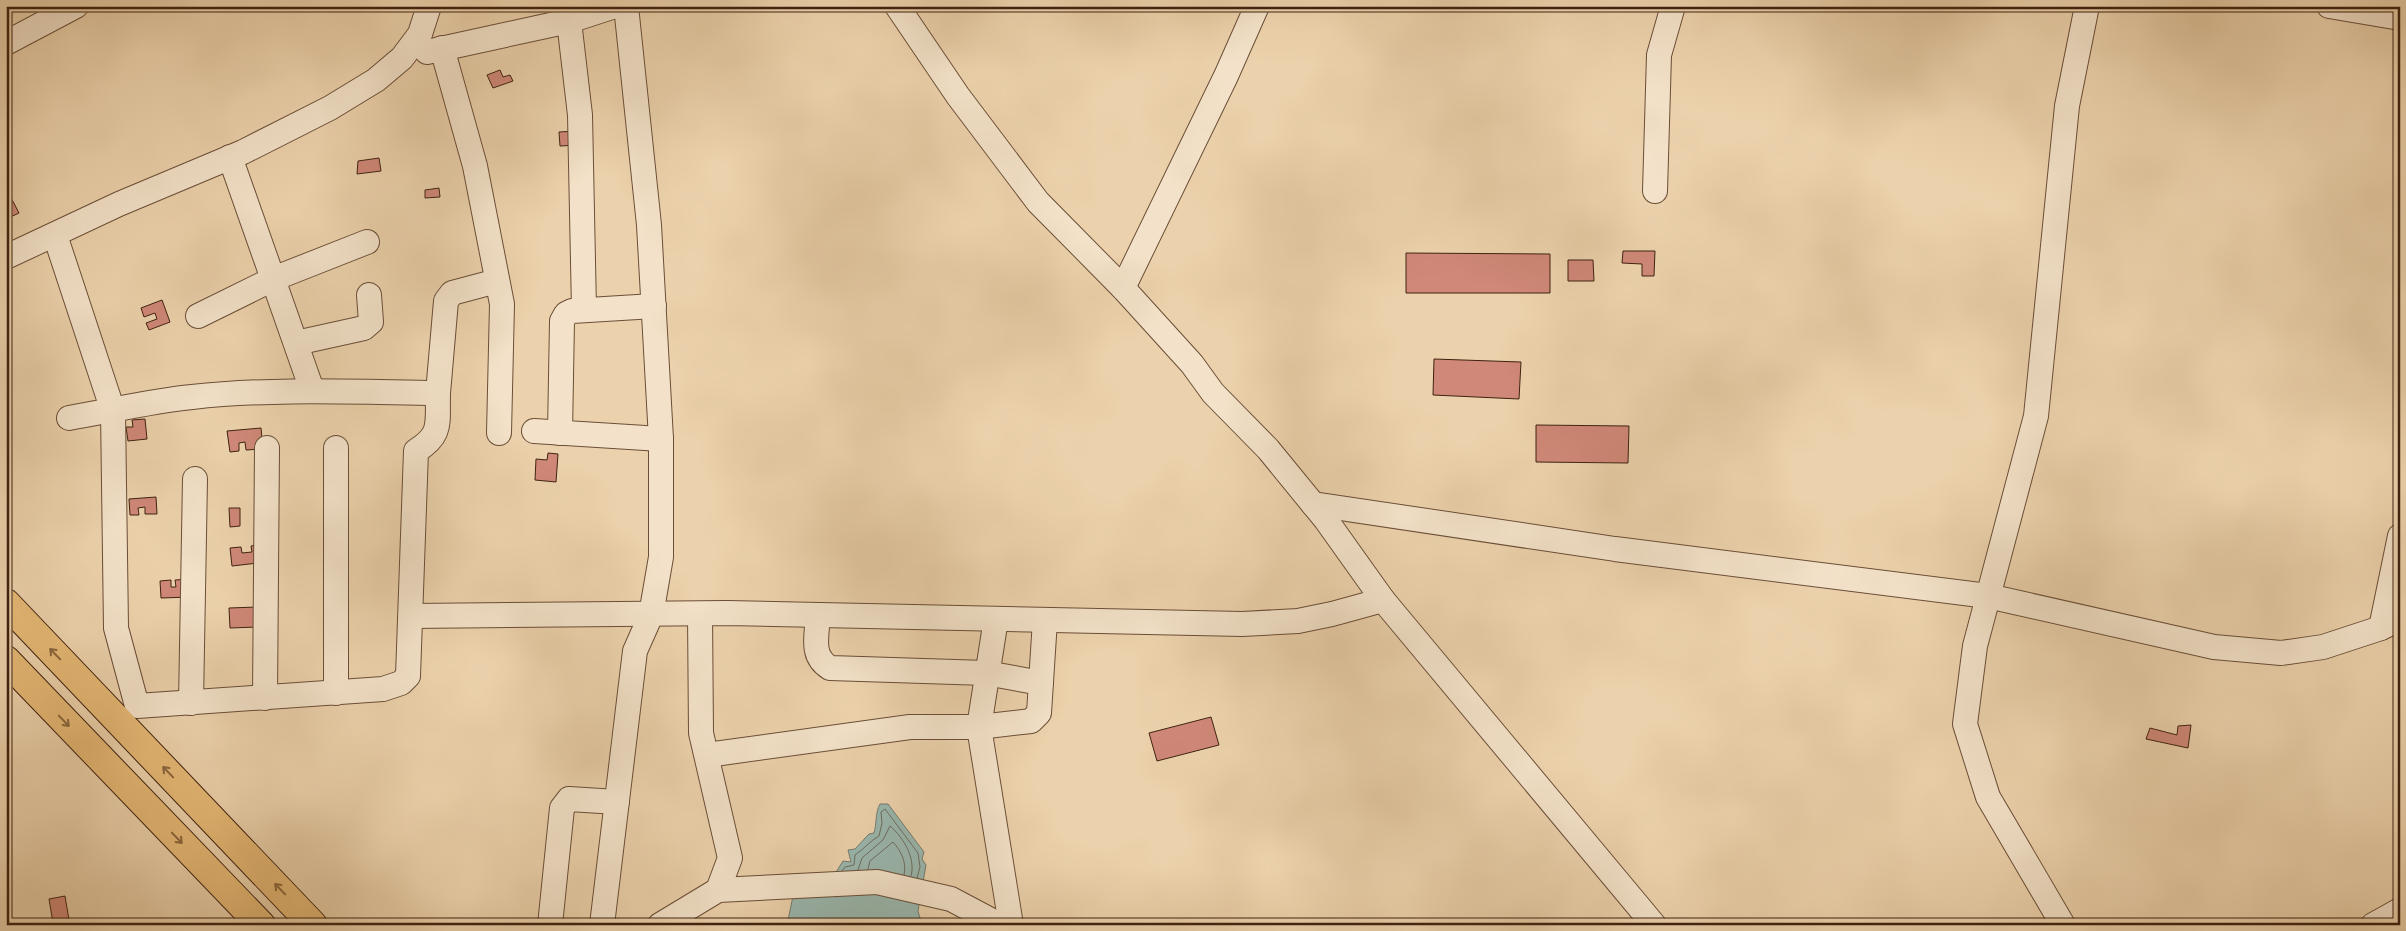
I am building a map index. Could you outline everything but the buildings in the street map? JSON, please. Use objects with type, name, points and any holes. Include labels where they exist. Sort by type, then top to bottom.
[{"type":"main road","points":[[6,603],[313,925]]},
{"type":"main road","points":[[6,660],[261,925]]},
{"type":"street","points":[[6,43],[43,14],[76,6]]},
{"type":"street","points":[[6,257],[119,204],[230,158],[330,108],[376,80],[402,58],[420,34],[429,6]]},
{"type":"street","points":[[402,58],[569,14],[615,6]]},
{"type":"street","points":[[602,925],[635,651],[652,615],[661,557],[661,438],[649,225],[626,6]]},
{"type":"street","points":[[897,6],[958,96],[1038,202],[1123,288],[1192,364],[1213,393],[1268,449],[1313,504],[1383,600],[1654,925]]},
{"type":"street","points":[[1123,288],[1226,76],[1257,6]]},
{"type":"street","points":[[1655,191],[1659,55],[1673,6]]},
{"type":"street","points":[[2063,925],[1988,797],[1965,724],[1976,646],[2036,416],[2067,106],[2087,6]]},
{"type":"street","points":[[2329,6],[2400,18]]},
{"type":"street","points":[[569,14],[580,115],[584,310]]},
{"type":"street","points":[[442,48],[475,166],[502,304],[499,433]]},
{"type":"street","points":[[230,158],[312,390]]},
{"type":"street","points":[[55,235],[113,410],[116,628],[137,706],[383,689],[401,683],[408,676],[416,451],[428,444],[436,434],[446,300],[452,293],[497,282]]},
{"type":"street","points":[[198,316],[273,279],[367,242]]},
{"type":"street","points":[[296,343],[364,328],[371,322],[369,295]]},
{"type":"street","points":[[560,433],[562,320],[566,314],[572,311],[654,306]]},
{"type":"street","points":[[69,418],[192,397],[312,390],[438,393]]},
{"type":"street","points":[[534,431],[661,438]]},
{"type":"street","points":[[265,698],[267,448]]},
{"type":"street","points":[[336,448],[336,693]]},
{"type":"street","points":[[191,703],[194,479]]},
{"type":"street","points":[[1313,504],[1615,549],[1988,596],[2214,647],[2281,652],[2323,648],[2390,623],[2400,536]]},
{"type":"street","points":[[411,616],[818,615],[1242,624],[1298,620],[1332,614],[1383,600]]},
{"type":"street","points":[[700,614],[701,733],[730,858],[718,890]]},
{"type":"street","points":[[818,615],[817,655],[820,662],[830,668],[986,673],[1041,683]]},
{"type":"street","points":[[996,619],[979,727],[1011,925]]},
{"type":"street","points":[[707,755],[910,727],[979,727],[1031,721],[1039,713],[1045,620]]},
{"type":"street","points":[[550,925],[562,808],[569,799],[617,802]]},
{"type":"street","points":[[660,925],[718,890],[877,882],[951,899],[1000,925]]},
{"type":"street","points":[[2372,925],[2400,910]]},
{"type":"water","points":[[880,804],[888,804],[924,852],[922,859],[926,865],[918,911],[920,918],[928,925],[787,925],[793,896],[835,874],[843,861],[851,862],[848,850],[855,849],[869,834],[874,833],[877,811]]}]
